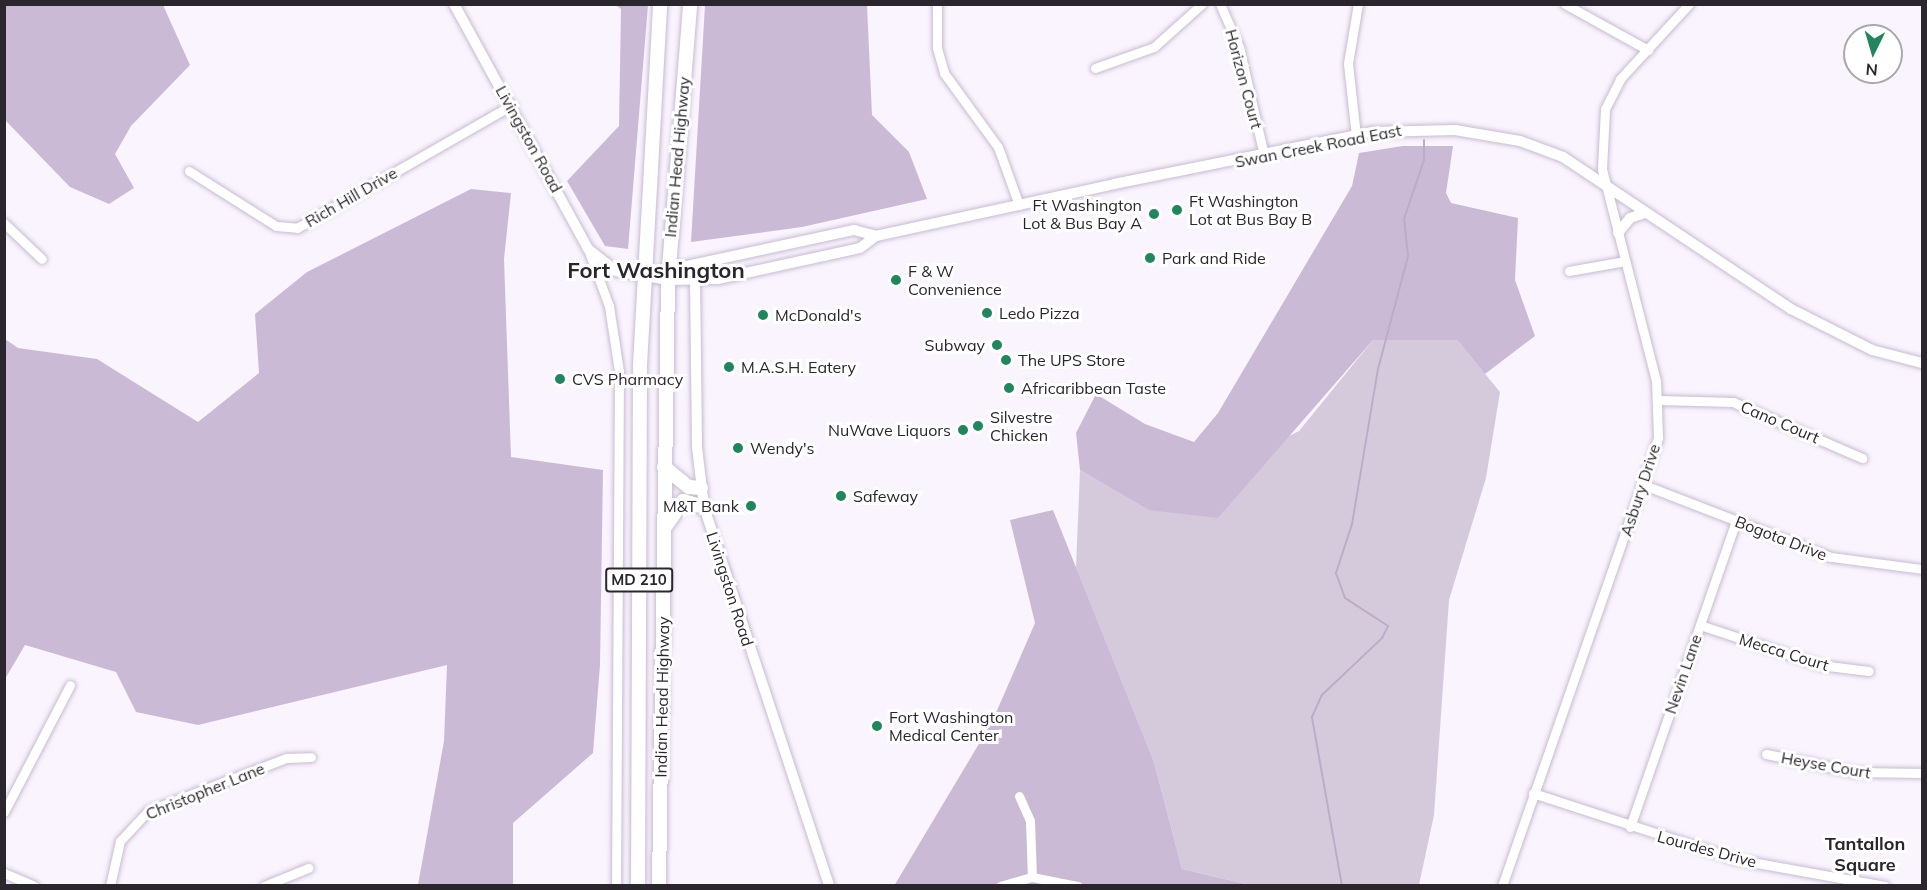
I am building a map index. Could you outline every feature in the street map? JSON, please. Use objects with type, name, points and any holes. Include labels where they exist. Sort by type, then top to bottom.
[{"type":"highway","name":"Indian Head Highway","points":[[638,885],[640,365],[660,4]]},
{"type":"highway","name":"Indian Head Highway","points":[[659,885],[668,273],[690,4]]},
{"type":"highway","points":[[664,467],[689,487],[702,488]]},
{"type":"highway","points":[[664,529],[683,501],[704,507]]},
{"type":"main road","name":"Livingston Road","points":[[454,4],[512,105],[588,249],[616,271],[645,275]]},
{"type":"main road","name":"Swan Creek Road East","points":[[668,273],[695,280],[860,248],[876,236],[1019,205],[1356,136],[1425,128],[1492,135],[1552,152],[1824,327],[1872,350],[1923,363]]},
{"type":"main road","points":[[1618,234],[1630,218],[1645,213]]},
{"type":"main road","name":"Swan Creek Road East","points":[[645,275],[668,273],[854,230],[876,236]]},
{"type":"main road","name":"Livingston Road","points":[[695,280],[704,507],[829,885]]},
{"type":"street","points":[[937,4],[937,48],[944,73],[998,147],[1019,205]]},
{"type":"street","points":[[1095,68],[1154,47],[1202,4]]},
{"type":"street","name":"Horizon Court","points":[[1220,4],[1239,47],[1264,155]]},
{"type":"street","points":[[1356,136],[1348,63],[1358,4]]},
{"type":"street","points":[[1565,4],[1648,50]]},
{"type":"street","name":"Asbury Drive","points":[[1502,885],[1656,449],[1659,400],[1602,169],[1605,109],[1612,90],[1689,4]]},
{"type":"street","name":"Rich Hill Drive","points":[[189,171],[276,226],[304,226],[512,105]]},
{"type":"street","points":[[4,223],[42,259]]},
{"type":"street","points":[[588,249],[609,306],[619,371],[616,885]]},
{"type":"street","points":[[1569,271],[1625,261]]},
{"type":"street","name":"Cano Court","points":[[1659,400],[1733,402],[1862,458]]},
{"type":"street","name":"Bogota Drive","points":[[1644,485],[1850,562],[1923,569]]},
{"type":"street","name":"Nevin Lane","points":[[1630,827],[1737,521]]},
{"type":"street","name":"Mecca Court","points":[[1700,625],[1820,665],[1869,671]]},
{"type":"street","points":[[4,812],[70,685]]},
{"type":"street","name":"Heyse Court","points":[[1766,754],[1855,772],[1923,772]]},
{"type":"street","name":"Christopher Lane","points":[[110,885],[120,841],[148,811],[286,758],[311,758]]},
{"type":"street","name":"Lourdes Drive","points":[[1533,793],[1630,827],[1735,859],[1885,885]]},
{"type":"street","points":[[1019,796],[1030,821],[1032,877]]},
{"type":"street","points":[[264,885],[308,868]]},
{"type":"street","points":[[4,873],[34,885]]},
{"type":"street","points":[[1000,885],[1032,877],[1077,885]]},
{"type":"shaded area","points":[[5,4],[163,5],[190,65],[131,126],[115,154],[134,188],[109,204],[70,187],[5,120]]},
{"type":"shaded area","points":[[616,5],[648,5],[628,249],[605,246],[567,181],[619,126],[621,9]]},
{"type":"shaded area","points":[[705,5],[867,5],[872,115],[909,152],[927,199],[802,227],[691,242]]},
{"type":"shaded area","points":[[1403,146],[1453,146],[1446,193],[1451,203],[1518,218],[1515,280],[1535,336],[1485,374],[1457,340],[1373,340],[1218,518],[1148,510],[1080,470],[1076,433],[1096,394],[1145,424],[1194,442],[1218,413],[1352,186],[1359,153]]},
{"type":"shaded area","points":[[471,189],[511,193],[504,259],[511,457],[603,470],[600,665],[593,753],[513,823],[513,885],[418,885],[444,741],[447,665],[198,725],[136,712],[116,672],[25,645],[5,679],[5,339],[18,348],[97,359],[198,422],[259,373],[255,314],[307,272]]},
{"type":"shaded area","points":[[1373,340],[1457,340],[1500,392],[1486,478],[1449,600],[1434,815],[1419,885],[1250,885],[1182,869],[1154,762],[1076,568],[1080,470],[1148,510],[1299,431]]},
{"type":"shaded area","points":[[1053,510],[1154,762],[1182,869],[1250,885],[894,886],[992,722],[1035,623],[1010,520]]},
{"type":"waterway","points":[[1342,886],[1312,717],[1322,695],[1382,638],[1388,626],[1345,598],[1336,573],[1352,524],[1378,369],[1408,256],[1404,219],[1424,160],[1424,140]]},
{"type":"place","name":"Ft Washington Lot at Bus Bay B","points":[[1177,210]]},
{"type":"place","name":"Ft Washington Lot & Bus Bay A","points":[[1154,214]]},
{"type":"place","name":"Park and Ride","points":[[1150,258]]},
{"type":"place","name":"F & W Convenience","points":[[896,280]]},
{"type":"place","name":"Ledo Pizza","points":[[987,313]]},
{"type":"place","name":"McDonald's","points":[[763,315]]},
{"type":"place","name":"Subway","points":[[997,345]]},
{"type":"place","name":"The UPS Store","points":[[1006,360]]},
{"type":"place","name":"M.A.S.H. Eatery","points":[[729,367]]},
{"type":"place","name":"CVS Pharmacy","points":[[560,379]]},
{"type":"place","name":"Africaribbean Taste","points":[[1009,388]]},
{"type":"place","name":"Silvestre Chicken","points":[[978,426]]},
{"type":"place","name":"NuWave Liquors","points":[[963,430]]},
{"type":"place","name":"Wendy's","points":[[738,448]]},
{"type":"place","name":"Safeway","points":[[841,496]]},
{"type":"place","name":"M&T Bank","points":[[751,506]]},
{"type":"place","name":"Fort Washington Medical Center","points":[[877,726]]},
{"type":"district","name":"Fort Washington","points":[[656,271]]},
{"type":"district","name":"Tantallon Square","points":[[1865,855]]}]
